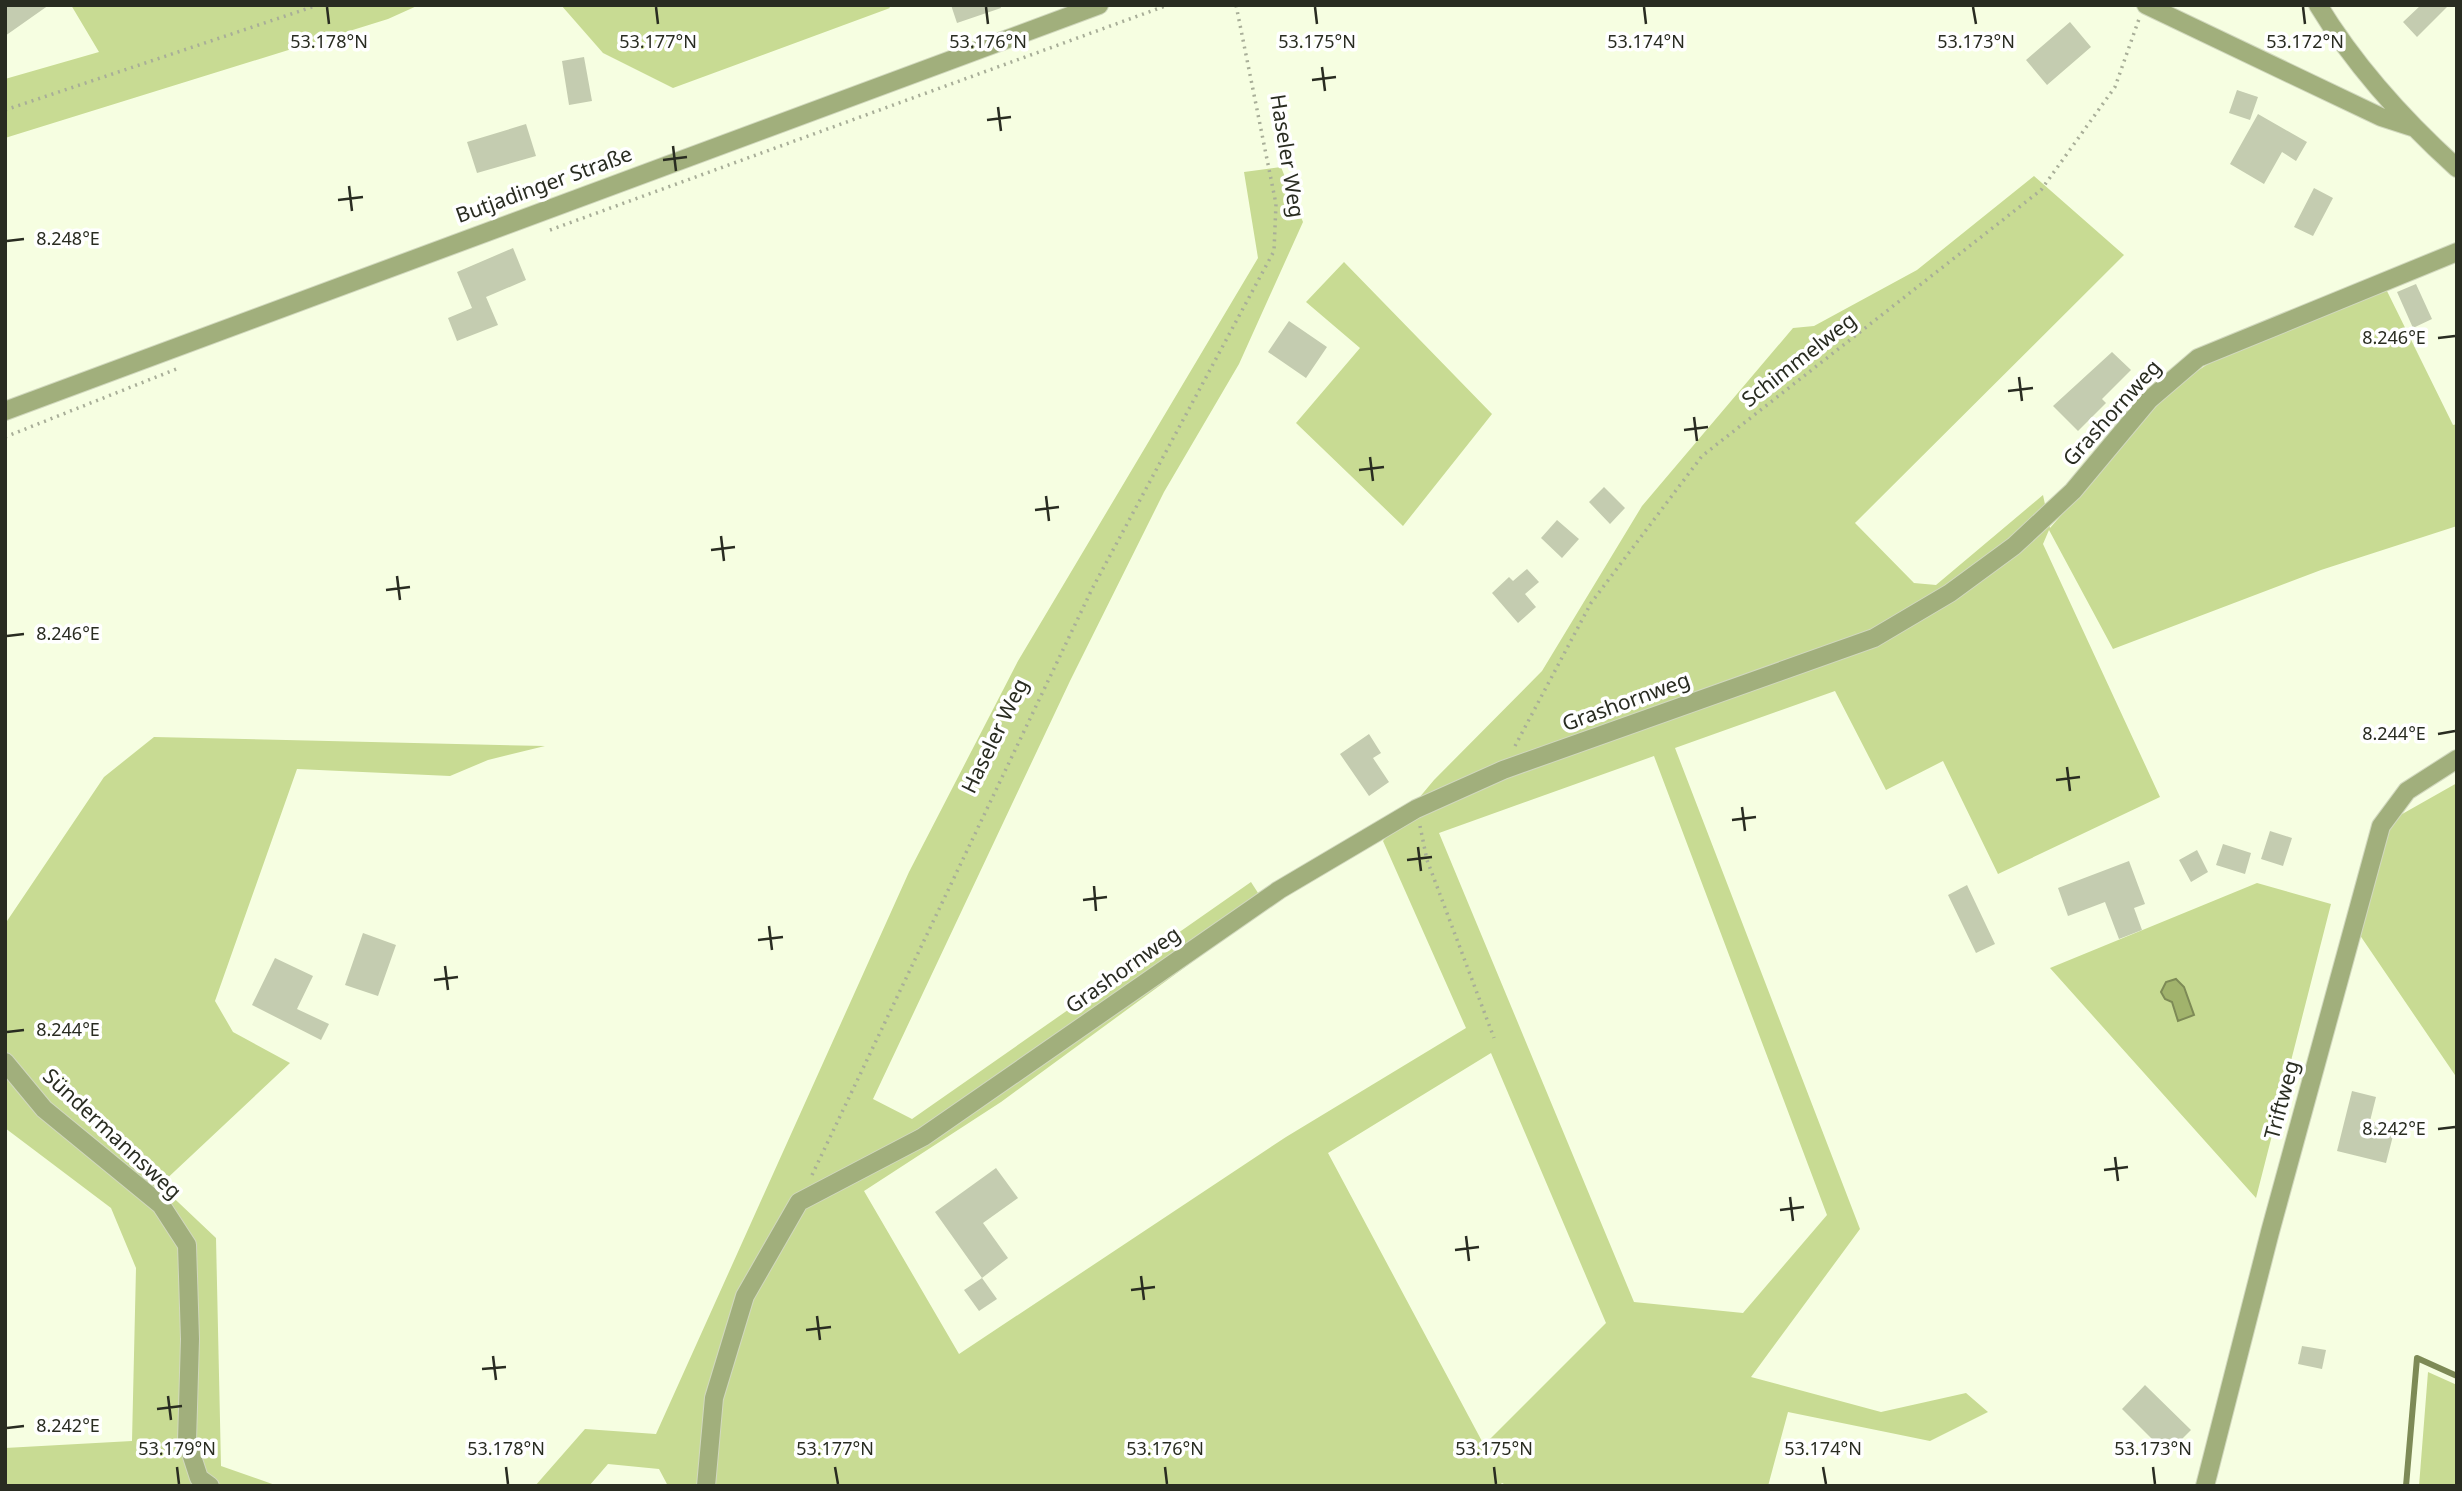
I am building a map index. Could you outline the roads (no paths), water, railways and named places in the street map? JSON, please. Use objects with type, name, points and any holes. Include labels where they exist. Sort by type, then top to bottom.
[{"type":"street","name":"Butjadinger Straße","points":[[5,411],[1099,5]]},
{"type":"street","points":[[2318,5],[2368,74],[2415,128],[2457,169]]},
{"type":"street","points":[[2143,11],[2381,117],[2415,128]]},
{"type":"street","name":"Grashornweg","points":[[706,1486],[714,1398],[745,1296],[799,1202],[923,1137],[1279,890],[1416,809],[1503,770],[1874,638],[1950,593],[2014,546],[2073,491],[2149,400],[2198,358],[2457,252]]},
{"type":"street","name":"Triftweg","points":[[2205,1486],[2273,1219],[2381,826],[2407,791],[2457,759]]},
{"type":"street","name":"Sündermannsweg","points":[[5,1062],[44,1109],[161,1205],[187,1245],[190,1339],[187,1441],[199,1478],[210,1486]]},
{"type":"waterway","points":[[2406,1486],[2417,1358],[2457,1376]]}]
